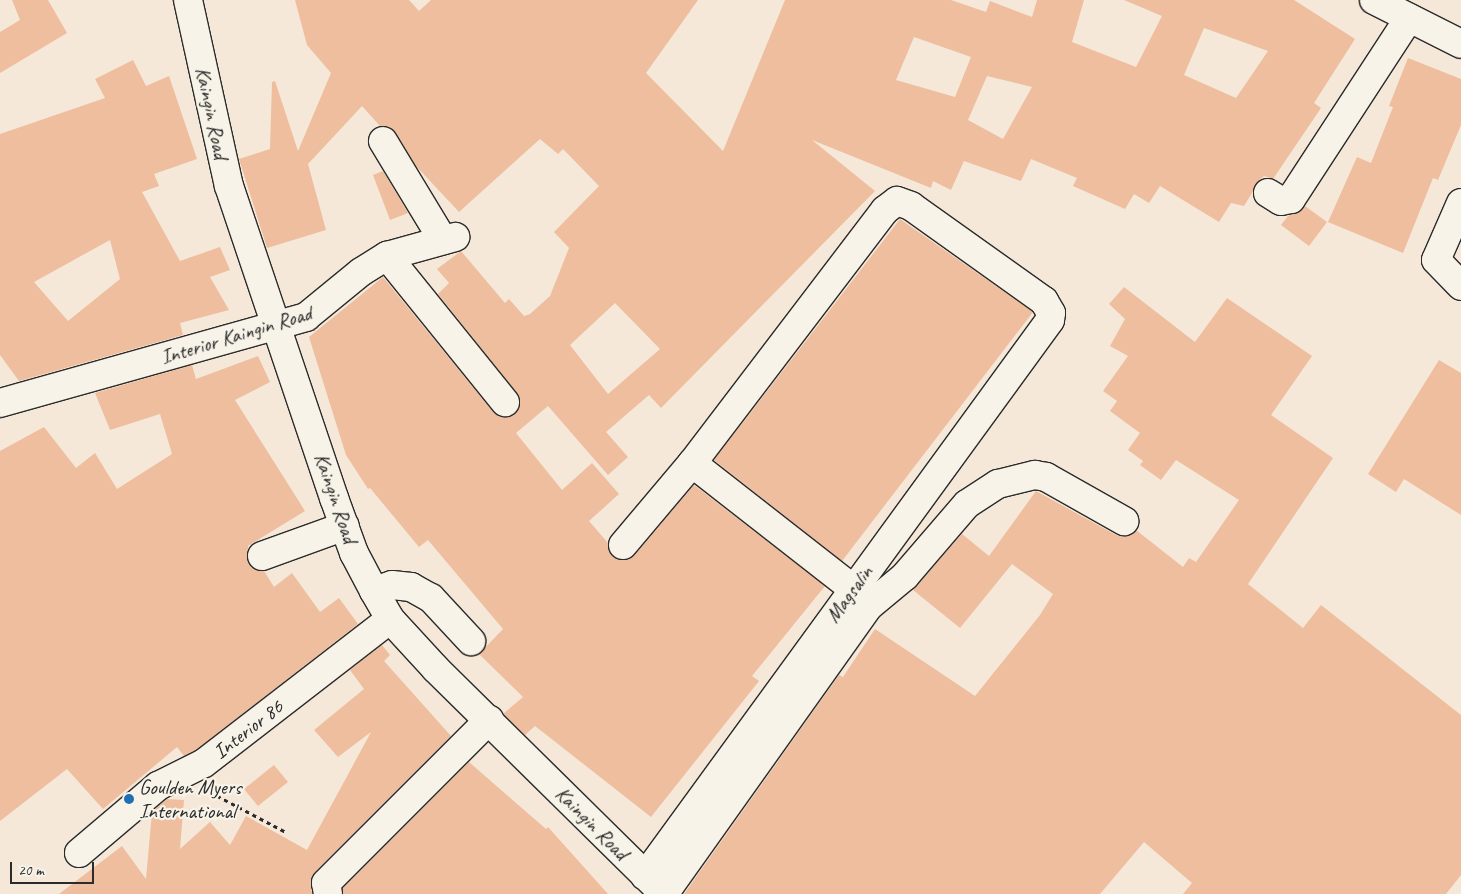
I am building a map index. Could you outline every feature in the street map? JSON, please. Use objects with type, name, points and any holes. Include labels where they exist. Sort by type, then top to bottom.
[{"type":"street","name":"Kaingin Road","points":[[188,0],[229,186],[279,326],[345,526],[374,591],[390,619],[488,720],[658,888]]},
{"type":"street","points":[[1374,0],[1461,44]]},
{"type":"street","points":[[1268,193],[1281,201],[1291,199],[1409,18]]},
{"type":"street","name":"Interior Kaingin Road","points":[[0,402],[279,326],[320,309],[361,272],[387,256],[449,238],[383,141]]},
{"type":"street","name":"Magsalin","points":[[658,888],[852,588],[1046,327],[1051,312],[1036,296],[911,206],[897,201],[885,210],[692,462]]},
{"type":"street","points":[[1461,203],[1436,260],[1461,286]]},
{"type":"street","points":[[387,256],[505,402]]},
{"type":"street","points":[[623,545],[692,462],[852,588]]},
{"type":"street","points":[[658,888],[869,606],[906,576],[967,504],[998,484],[1036,475],[1046,476],[1124,520]]},
{"type":"street","points":[[262,556],[345,526]]},
{"type":"street","points":[[374,591],[392,585],[411,587],[431,598],[470,641]]},
{"type":"street","name":"Interior 86","points":[[79,853],[158,786],[204,763],[390,619]]},
{"type":"street","points":[[328,894],[326,883],[488,720]]},
{"type":"building","points":[[12,0],[48,0],[67,33],[0,73],[0,32],[20,20]]},
{"type":"building","points":[[295,0],[409,0],[419,11],[431,0],[698,0],[646,73],[723,151],[785,0],[951,0],[986,12],[990,1],[1032,17],[1037,0],[1084,0],[1072,42],[1136,67],[1162,16],[1124,0],[1294,0],[1355,39],[1314,103],[1321,108],[1273,179],[1264,176],[1244,206],[1231,203],[1219,222],[1160,186],[1149,203],[1134,194],[1125,209],[1073,186],[1077,178],[1031,159],[1021,181],[964,161],[951,190],[933,181],[931,188],[812,140],[875,191],[661,408],[649,395],[606,432],[628,457],[608,475],[548,406],[516,433],[562,490],[592,463],[619,494],[589,521],[608,543],[613,557],[628,560],[635,555],[694,485],[825,586],[752,676],[759,681],[651,817],[535,726],[525,735],[503,714],[523,697],[479,654],[503,629],[428,540],[419,547],[370,488],[368,489],[346,455],[309,337],[383,277],[493,412],[500,417],[514,414],[520,407],[517,393],[438,294],[449,283],[437,269],[461,251],[505,303],[509,299],[524,316],[530,314],[550,296],[569,248],[554,232],[599,186],[563,149],[558,154],[540,139],[459,212],[416,166],[396,133],[390,127],[380,126],[362,106],[308,164],[326,230],[267,248],[239,159],[270,149],[272,82],[275,81],[298,151],[331,73],[307,45]],"holes":[[[1204,28],[1268,51],[1236,98],[1184,75]],[[914,37],[971,57],[955,97],[896,80]],[[987,76],[1032,87],[1003,139],[968,120]],[[615,303],[660,349],[608,394],[570,345]]]},
{"type":"building","points":[[1408,58],[1461,79],[1461,125],[1438,180],[1433,178],[1403,253],[1328,222],[1357,157],[1371,163],[1393,107],[1389,106]]},
{"type":"building","points":[[133,60],[146,86],[169,76],[197,159],[154,174],[159,186],[142,192],[180,261],[220,247],[230,270],[210,277],[229,310],[180,323],[183,335],[19,381],[0,355],[0,134],[105,98],[95,79]],"holes":[[[110,240],[120,279],[68,321],[34,282]]]},
{"type":"building","points":[[383,171],[408,213],[390,220],[373,175]]},
{"type":"building","points":[[1305,206],[1327,222],[1309,246],[1281,225],[1288,216],[1299,212]]},
{"type":"building","points":[[900,219],[1033,312],[842,561],[714,460]]},
{"type":"building","points":[[1124,287],[1195,342],[1227,298],[1312,356],[1271,415],[1333,458],[1248,584],[1303,628],[1321,605],[1461,715],[1461,875],[1446,894],[1183,894],[1192,883],[1144,842],[1100,894],[684,894],[839,675],[843,677],[875,629],[975,696],[1040,615],[1053,594],[1012,564],[960,628],[913,590],[962,534],[989,556],[1036,491],[1116,535],[1125,537],[1136,530],[1183,567],[1189,558],[1196,562],[1239,500],[1176,460],[1161,480],[1140,465],[1143,461],[1128,450],[1140,433],[1110,411],[1117,401],[1103,391],[1128,356],[1110,346],[1125,319],[1109,304]]},
{"type":"building","points":[[258,356],[270,382],[235,400],[305,511],[248,546],[248,562],[252,568],[264,571],[274,587],[292,573],[320,612],[339,598],[358,624],[196,750],[184,756],[177,747],[103,809],[67,769],[0,821],[0,451],[44,427],[76,468],[95,453],[117,489],[172,454],[160,414],[110,430],[95,393],[192,365],[196,379]]},
{"type":"building","points":[[1439,360],[1461,373],[1461,515],[1404,479],[1396,492],[1368,474]]},
{"type":"building","points":[[382,645],[390,655],[384,661],[451,736],[315,872],[311,879],[312,894],[59,894],[122,846],[146,879],[152,812],[167,799],[184,800],[180,849],[210,822],[230,845],[246,816],[307,850],[371,732],[338,757],[314,730],[364,689],[350,670]]},
{"type":"building","points":[[469,762],[546,829],[548,827],[608,894],[343,894],[343,888]]},
{"type":"building","points":[[274,765],[288,782],[258,806],[244,789]]},
{"type":"place","name":"Goulden Myers International","points":[[129,799]]}]
